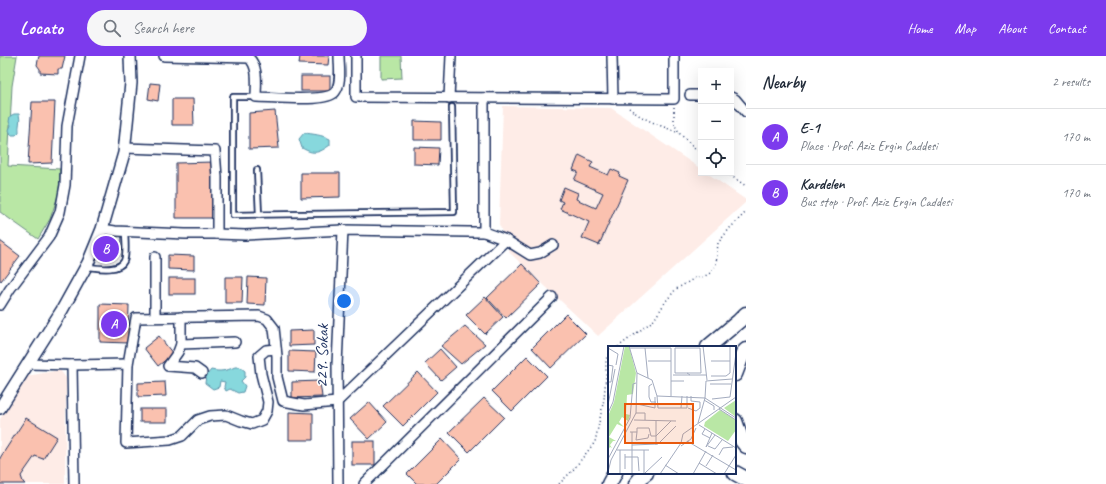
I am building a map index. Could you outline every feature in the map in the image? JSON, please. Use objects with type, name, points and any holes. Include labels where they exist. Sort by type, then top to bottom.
[{"type":"main road","points":[[709,346],[746,314]]},
{"type":"main road","points":[[736,371],[743,353],[746,350]]},
{"type":"main road","points":[[736,424],[742,441],[746,446]]},
{"type":"main road","points":[[609,484],[614,474]]},
{"type":"main road","points":[[636,484],[644,474]]},
{"type":"main road","points":[[736,474],[746,479]]},
{"type":"street","points":[[0,305],[10,289],[49,237],[60,212],[65,185],[67,126],[80,56]]},
{"type":"street","points":[[0,408],[62,310],[86,267],[102,229],[124,148],[131,83],[130,56]]},
{"type":"street","points":[[164,56],[249,58],[255,67],[256,97],[316,99],[328,97],[335,93],[339,83],[339,56]]},
{"type":"street","points":[[356,56],[356,97],[612,99],[674,99],[674,56]]},
{"type":"street","points":[[449,98],[451,56]]},
{"type":"street","points":[[612,56],[612,99]]},
{"type":"street","points":[[690,95],[698,95]]},
{"type":"street","points":[[484,98],[484,232]]},
{"type":"street","points":[[734,98],[746,112]]},
{"type":"street","points":[[124,148],[215,151],[217,177],[217,234]]},
{"type":"street","points":[[102,229],[245,235],[342,230],[484,232],[506,240],[530,255],[540,253],[553,245]]},
{"type":"street","name":"229. Sokak","points":[[338,484],[337,365],[342,230]]},
{"type":"street","points":[[276,349],[266,350],[259,356],[261,374],[268,402],[267,410],[262,420],[252,424],[226,416],[210,416],[198,420],[182,436],[170,440],[126,443],[128,364],[136,318],[259,316],[267,319],[274,328],[276,349],[277,377],[282,401],[304,405],[337,402],[506,240]]},
{"type":"street","points":[[155,257],[155,317]]},
{"type":"street","points":[[364,484],[552,297]]},
{"type":"street","points":[[181,317],[181,344],[178,352],[168,366],[195,368],[202,373]]},
{"type":"street","points":[[181,344],[235,342]]},
{"type":"street","points":[[28,364],[128,364]]},
{"type":"street","points":[[72,365],[74,484]]},
{"type":"lane","points":[[256,97],[233,97],[233,215],[454,212],[452,108]]},
{"type":"lane","points":[[257,170],[259,215]]},
{"type":"lane","points":[[86,267],[108,269],[121,264],[125,259],[125,231]]},
{"type":"path","points":[[612,99],[625,105],[634,112],[679,133]]},
{"type":"path","points":[[674,99],[674,124],[679,133],[698,151]]},
{"type":"path","points":[[732,176],[746,186]]},
{"type":"path","points":[[619,346],[654,320],[666,301],[676,289],[695,278],[706,276],[710,273],[716,265],[718,243],[746,212]]},
{"type":"path","points":[[559,484],[573,470],[595,442],[604,399],[606,359],[608,356]]},
{"type":"shaded area","points":[[503,106],[611,108],[698,167],[698,176],[711,176],[746,200],[746,202],[598,336],[510,253],[499,224]]},
{"type":"shaded area","points":[[60,370],[66,378],[65,484],[0,484],[0,419],[27,376]]},
{"type":"green space","points":[[0,56],[17,56],[12,86],[8,166],[60,169],[59,193],[50,219],[38,239],[0,212]]},
{"type":"green space","points":[[381,56],[401,56],[402,78],[381,79]]},
{"type":"water","points":[[19,114],[19,132],[16,135],[11,135],[9,130],[11,125],[9,122],[10,116]]},
{"type":"water","points":[[304,133],[330,139],[330,145],[323,150],[310,152],[302,148],[299,139]]},
{"type":"water","points":[[240,367],[245,371],[245,377],[241,381],[245,386],[243,392],[238,393],[230,389],[226,391],[224,387],[225,382],[220,381],[219,387],[213,389],[205,383],[206,376],[211,370],[223,371]]},
{"type":"building","points":[[39,56],[65,56],[62,69],[58,69],[58,74],[40,73],[40,69],[37,65]]},
{"type":"building","points":[[300,56],[329,56],[328,65],[299,64]]},
{"type":"building","points":[[301,76],[330,76],[330,91],[301,91]]},
{"type":"building","points":[[150,83],[160,84],[158,101],[148,99]]},
{"type":"building","points":[[172,99],[193,99],[194,125],[172,125]]},
{"type":"building","points":[[32,102],[55,102],[52,163],[28,164]]},
{"type":"building","points":[[275,111],[279,148],[249,149],[249,113]]},
{"type":"building","points":[[414,121],[441,122],[441,140],[414,140]]},
{"type":"building","points":[[414,147],[439,148],[438,165],[414,164]]},
{"type":"building","points":[[579,155],[593,162],[590,167],[608,175],[611,169],[620,173],[619,176],[628,180],[599,245],[582,238],[589,222],[560,209],[563,202],[559,200],[564,187],[578,193],[576,199],[596,208],[603,193],[574,180],[578,172],[573,170]]},
{"type":"building","points":[[213,162],[214,218],[176,218],[176,163]]},
{"type":"building","points":[[301,173],[340,173],[340,197],[301,198]]},
{"type":"building","points":[[0,241],[20,256],[1,281],[0,280]]},
{"type":"building","points":[[168,255],[194,256],[194,270],[168,269]]},
{"type":"building","points":[[522,264],[541,284],[506,318],[487,298]]},
{"type":"building","points":[[225,277],[243,277],[242,303],[225,303]]},
{"type":"building","points":[[248,277],[266,278],[265,305],[247,304]]},
{"type":"building","points":[[169,278],[195,278],[195,294],[169,294]]},
{"type":"building","points":[[485,297],[503,317],[485,334],[466,315]]},
{"type":"building","points":[[100,304],[129,305],[128,343],[100,342]]},
{"type":"building","points":[[566,314],[586,334],[551,368],[532,348]]},
{"type":"building","points":[[465,326],[485,344],[461,364],[441,346]]},
{"type":"building","points":[[314,330],[314,345],[289,346],[289,331]]},
{"type":"building","points":[[159,336],[173,354],[158,366],[144,348]]},
{"type":"building","points":[[440,349],[456,367],[441,380],[425,363]]},
{"type":"building","points":[[289,351],[316,352],[315,372],[289,371]]},
{"type":"building","points":[[527,356],[547,376],[512,411],[492,391]]},
{"type":"building","points":[[418,372],[437,392],[403,426],[383,406]]},
{"type":"building","points":[[319,381],[322,397],[292,398],[292,382]]},
{"type":"building","points":[[165,382],[166,396],[138,397],[138,383]]},
{"type":"building","points":[[484,398],[504,417],[469,452],[449,432]]},
{"type":"building","points":[[369,402],[387,422],[369,439],[350,419]]},
{"type":"building","points":[[140,409],[167,409],[167,422],[140,422]]},
{"type":"building","points":[[289,412],[313,413],[313,440],[289,440]]},
{"type":"building","points":[[26,418],[57,437],[43,459],[35,456],[21,476],[25,484],[0,484],[0,458]]},
{"type":"building","points":[[442,439],[461,459],[436,484],[417,484],[407,474]]},
{"type":"building","points":[[352,441],[375,441],[375,465],[352,465]]},
{"type":"place","name":"Kardelen","points":[[106,249]]},
{"type":"place","name":"E-1","points":[[114,324]]}]
